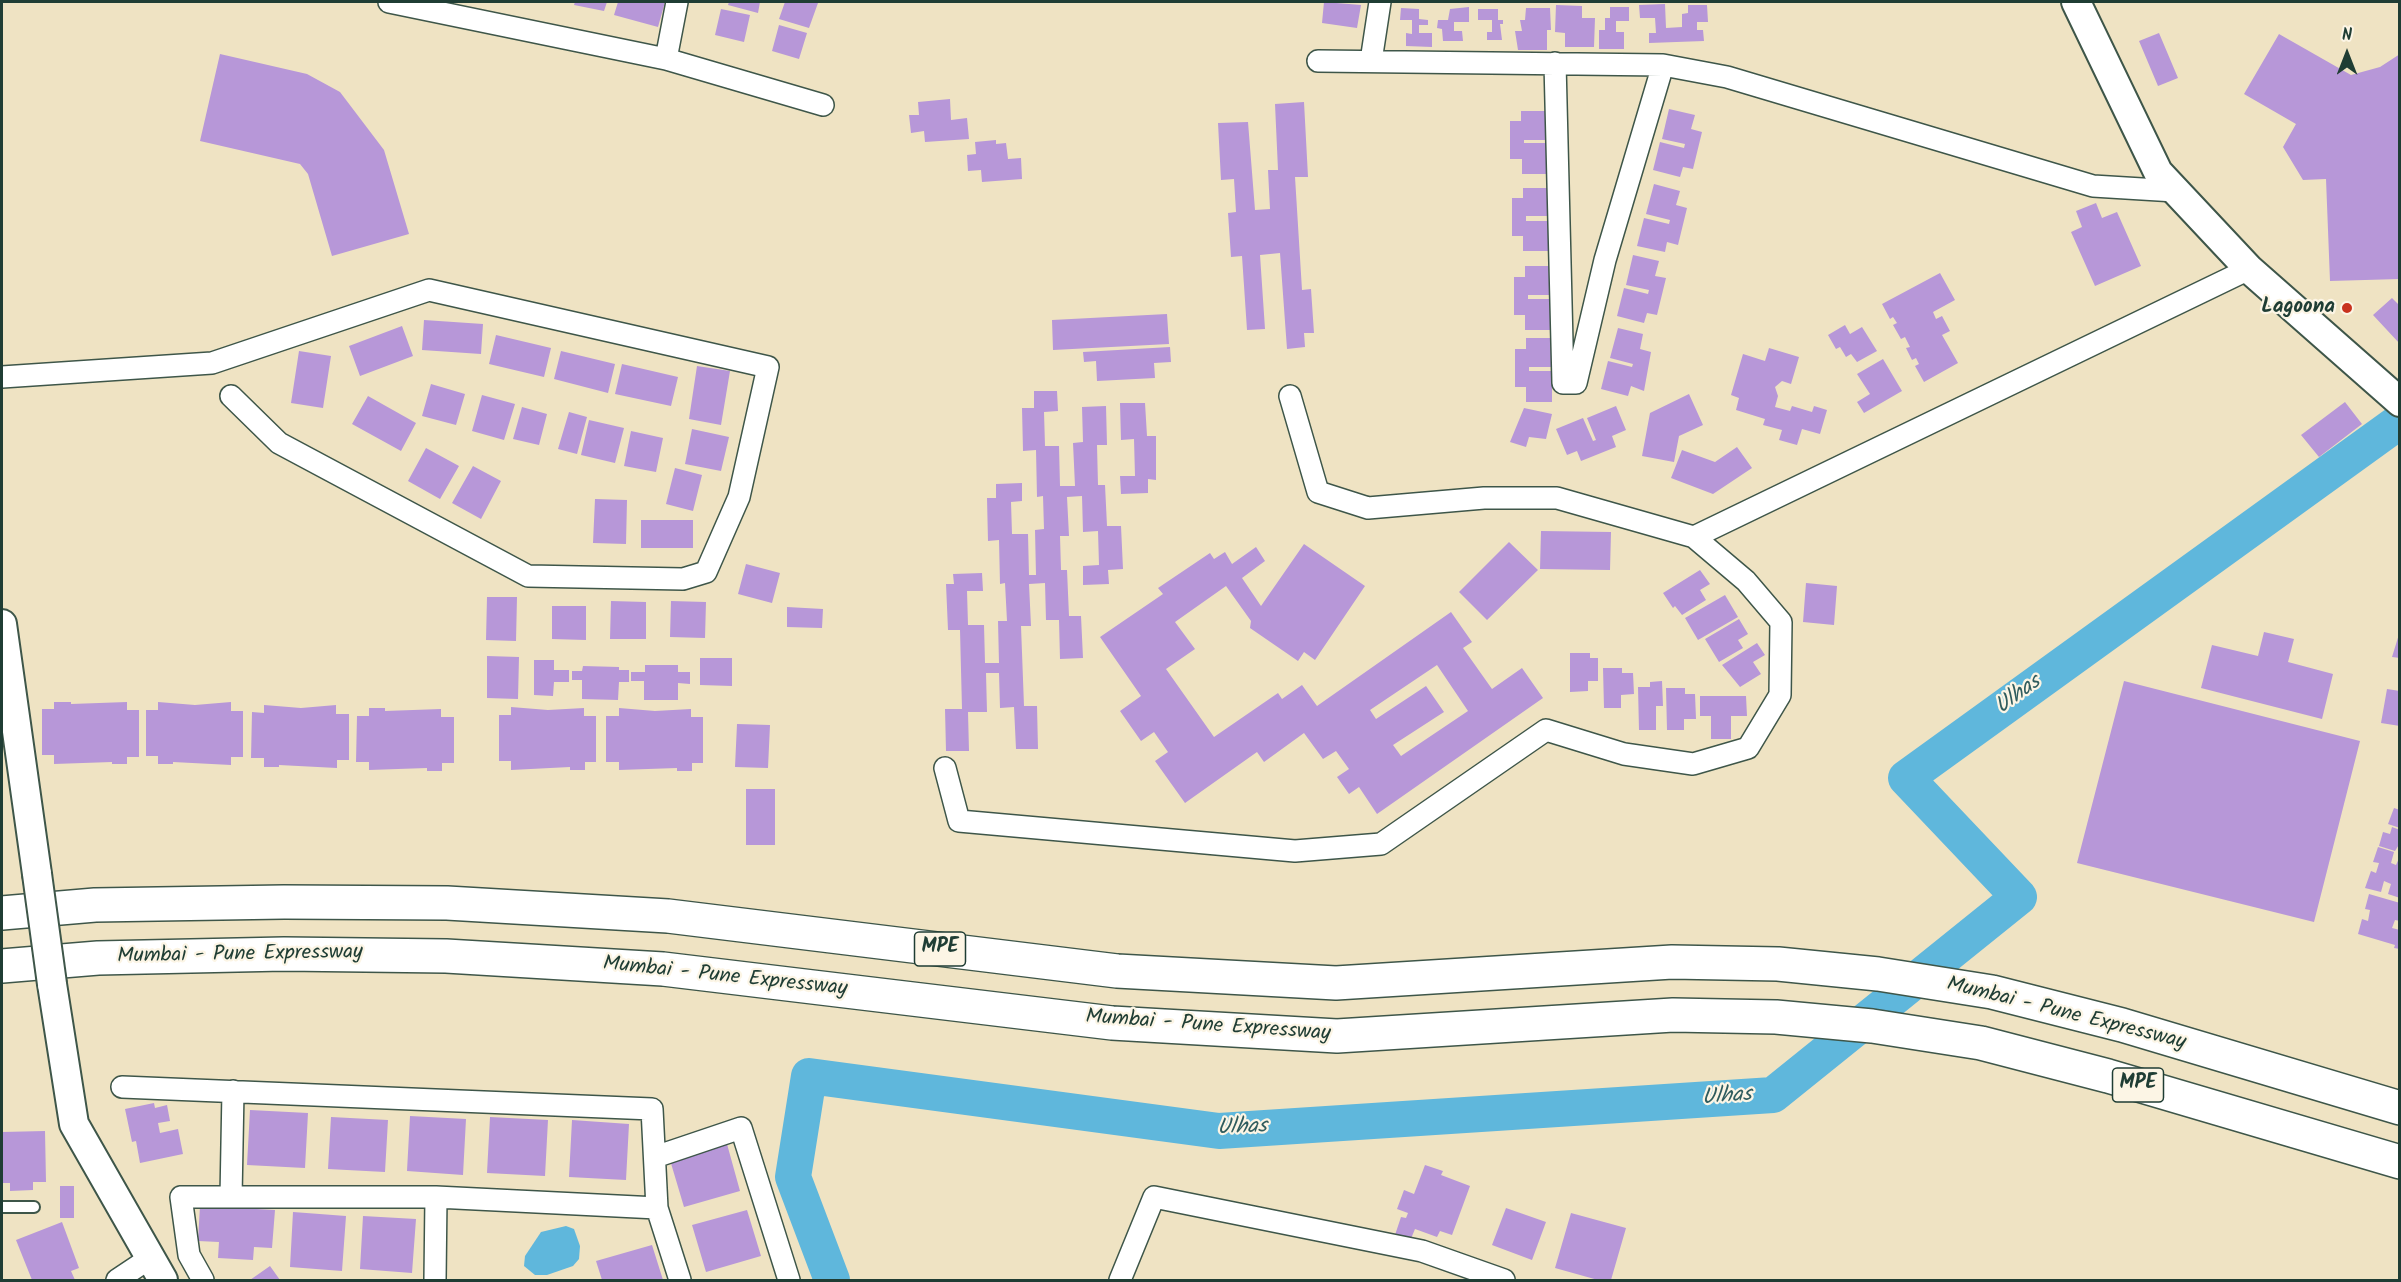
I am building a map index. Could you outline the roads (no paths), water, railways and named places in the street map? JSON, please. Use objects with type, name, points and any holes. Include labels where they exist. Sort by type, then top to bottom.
[{"type":"highway","name":"Mumbai - Pune Expressway","points":[[2,913],[107,905],[284,902],[459,904],[668,916],[1117,971],[1292,982],[1336,983],[1672,963],[1778,964],[1878,974],[1989,992],[2122,1025],[2400,1107]]},
{"type":"highway","name":"Mumbai - Pune Expressway","points":[[2,966],[110,957],[284,954],[446,956],[663,969],[1112,1023],[1337,1036],[1673,1015],[1787,1018],[1872,1026],[1981,1044],[2073,1067],[2400,1162]]},
{"type":"street","points":[[388,2],[666,58],[822,105]]},
{"type":"street","points":[[666,58],[677,2]]},
{"type":"street","points":[[1371,61],[1380,2]]},
{"type":"street","points":[[2076,2],[2158,172],[2249,269],[2400,402]]},
{"type":"street","points":[[1318,60],[1663,65],[1727,77],[2093,186],[2175,191]]},
{"type":"street","points":[[1555,63],[1563,383],[1576,383],[1605,260],[1663,65]]},
{"type":"street","points":[[1694,537],[2249,269]]},
{"type":"street","points":[[2,377],[212,363],[429,290],[768,367],[740,496],[706,572],[683,579],[528,576],[279,444],[231,396]]},
{"type":"street","points":[[945,768],[959,821],[1295,850],[1381,844],[1546,730],[1624,754],[1694,764],[1748,748],[1780,695],[1780,622],[1746,581],[1694,537],[1557,498],[1484,498],[1368,508],[1318,492],[1290,396]]},
{"type":"street","points":[[2,624],[52,984],[74,1124],[156,1269],[117,1281]]},
{"type":"street","points":[[122,1087],[652,1109],[657,1208],[681,1281]]},
{"type":"street","points":[[231,1197],[233,1091]]},
{"type":"street","points":[[655,1157],[741,1128],[789,1281]]},
{"type":"street","points":[[203,1281],[189,1255],[181,1197],[436,1197],[657,1208]]},
{"type":"street","points":[[435,1281],[436,1197]]},
{"type":"street","points":[[1120,1281],[1154,1197],[1422,1251],[1458,1273],[1504,1281]]},
{"type":"lane","points":[[2,1207],[34,1208]]},
{"type":"water","points":[[566,1226],[574,1229],[580,1246],[579,1259],[573,1266],[547,1275],[535,1275],[524,1266],[525,1256],[541,1232]]},
{"type":"waterway","name":"Ulhas","points":[[832,1280],[793,1177],[809,1076],[1219,1131],[1773,1095],[2019,897],[1906,778],[2400,421]]},
{"type":"place","name":"Lagoona","points":[[2347,308]]}]
